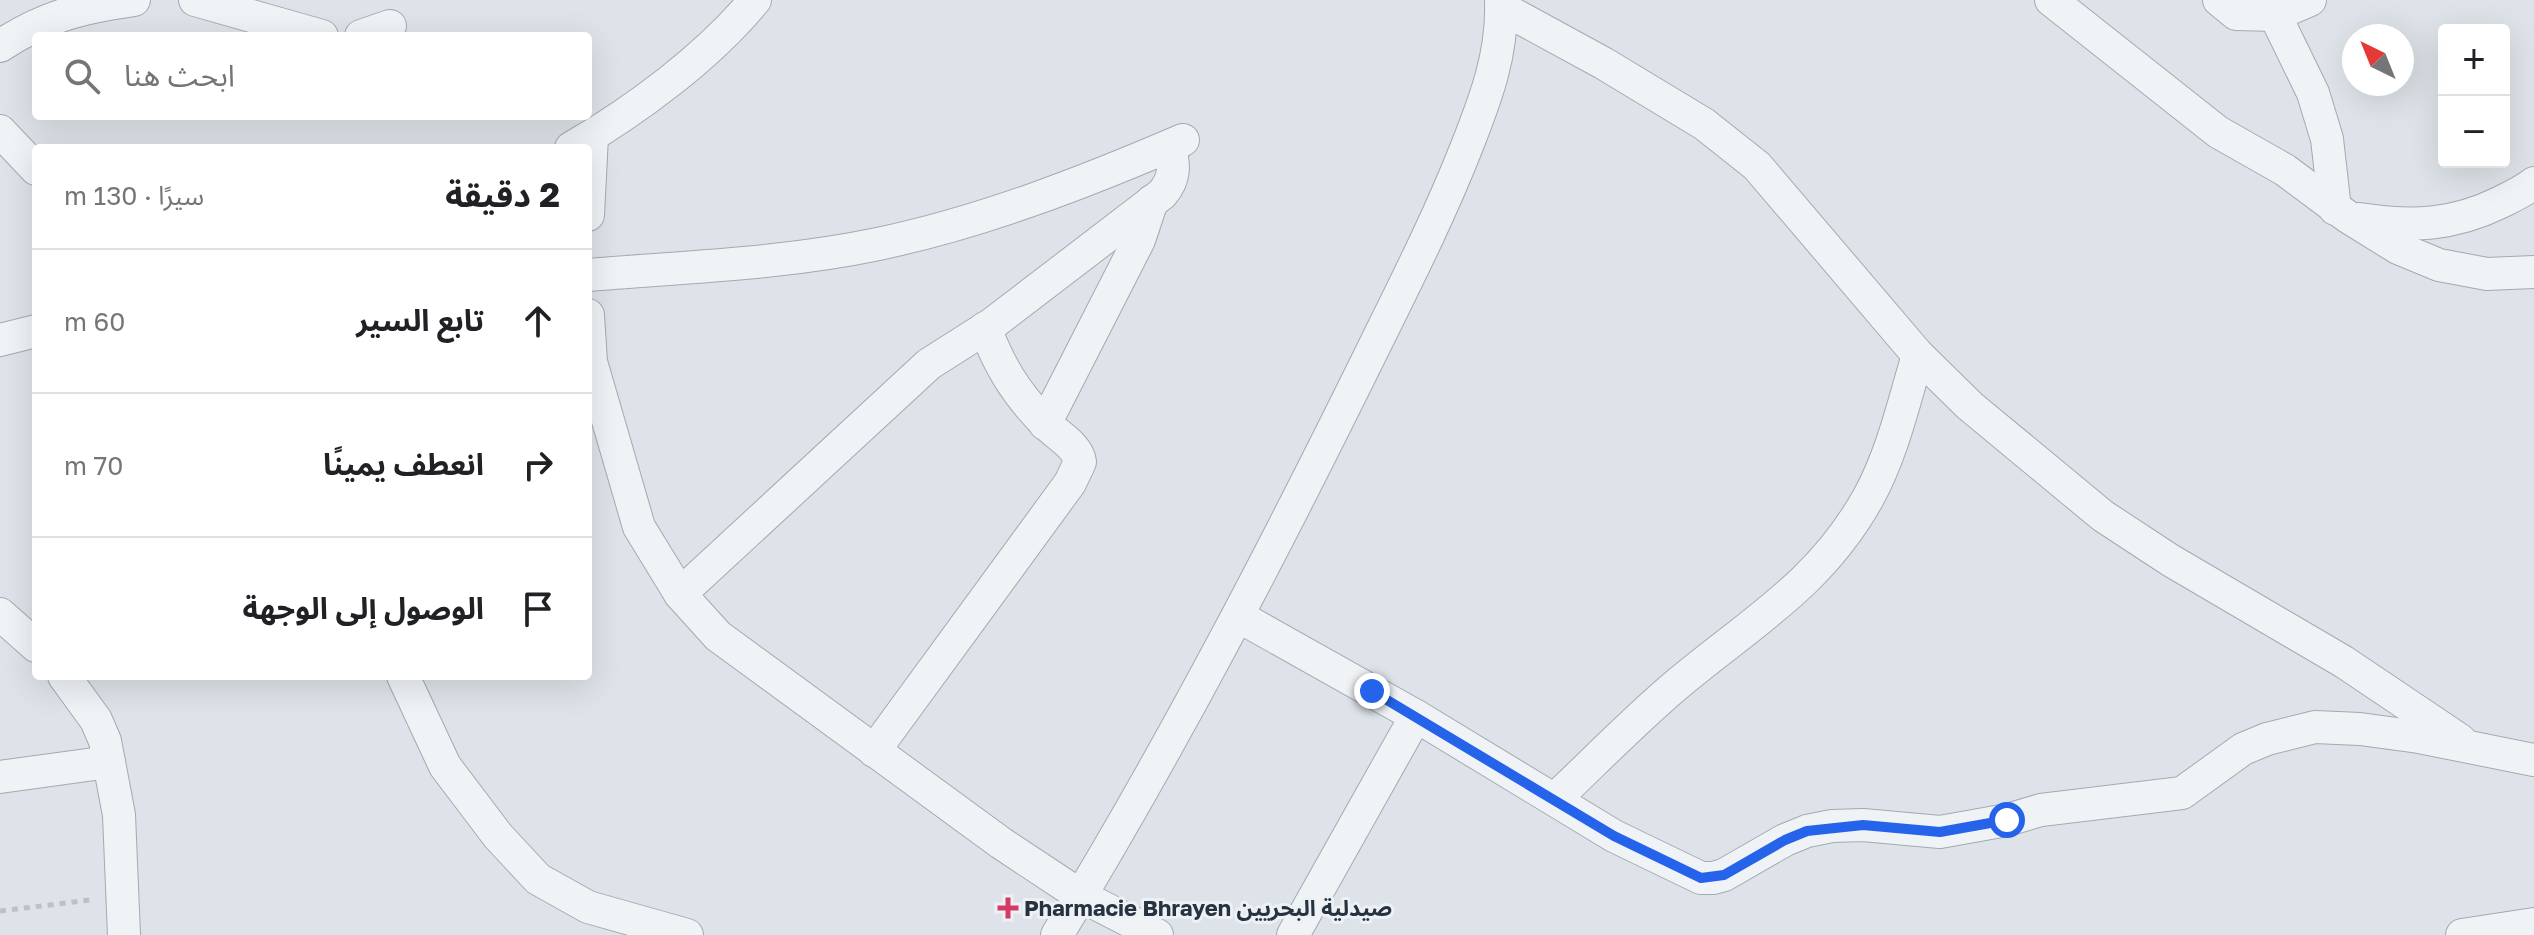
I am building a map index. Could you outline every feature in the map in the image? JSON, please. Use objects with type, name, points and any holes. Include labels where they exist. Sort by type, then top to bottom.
[{"type":"street","points":[[0,46],[52,17],[134,0]]},
{"type":"street","points":[[195,0],[308,32]]},
{"type":"street","points":[[582,142],[668,81],[734,26],[755,0]]},
{"type":"street","points":[[2051,0],[2218,132],[2285,170],[2342,213],[2398,248],[2439,265],[2487,274],[2534,272]]},
{"type":"street","points":[[2219,0],[2236,14],[2275,15],[2310,0]]},
{"type":"street","points":[[1057,935],[1158,766],[1238,616],[1345,406],[1452,183],[1494,73],[1502,4],[1704,124],[1757,166],[1918,355],[1970,406],[2103,516],[2170,560],[2344,662],[2469,745]]},
{"type":"street","points":[[2275,15],[2313,93],[2327,139],[2342,213]]},
{"type":"street","points":[[0,131],[32,165]]},
{"type":"street","points":[[592,275],[789,258],[878,244],[972,220],[1177,143],[1173,177],[1168,187],[985,328],[929,364],[680,594]]},
{"type":"street","points":[[2342,213],[2400,225],[2442,223],[2482,212],[2525,191],[2534,183]]},
{"type":"street","points":[[1045,424],[1139,240],[1152,201]]},
{"type":"street","points":[[874,751],[1076,473],[1080,462],[1078,453],[1045,424],[1001,368],[985,328]]},
{"type":"street","points":[[0,340],[32,332]]},
{"type":"street","points":[[1555,799],[1674,687],[1795,592],[1827,559],[1869,498],[1894,433],[1918,355]]},
{"type":"street","points":[[592,365],[639,527],[680,594],[718,636],[1001,843],[1081,896],[1157,935]]},
{"type":"street","points":[[0,614],[32,642]]},
{"type":"street","points":[[1238,616],[1416,716],[1614,836],[1701,878],[1713,878],[1739,868],[1785,840],[1832,826],[1863,825],[1940,832],[2007,820],[2041,810],[2182,793],[2243,749],[2267,739],[2315,727],[2360,729],[2469,745],[2534,760]]},
{"type":"street","points":[[67,680],[96,720],[105,741],[119,815],[124,935]]},
{"type":"street","points":[[405,680],[445,766],[498,836],[538,879],[588,907],[687,935]]},
{"type":"street","points":[[1293,935],[1416,716]]},
{"type":"street","points":[[0,777],[109,762]]},
{"type":"street","points":[[2462,935],[2534,924]]},
{"type":"path","points":[[0,911],[123,896]]},
{"type":"place","name":"Pharmacie Bhrayen صيدلية البحريين","points":[[1008,908]]},
{"type":"route","points":[[1372,691],[1614,836],[1701,878],[1724,875],[1785,840],[1832,826],[1863,825],[1940,832],[2007,820]]}]
